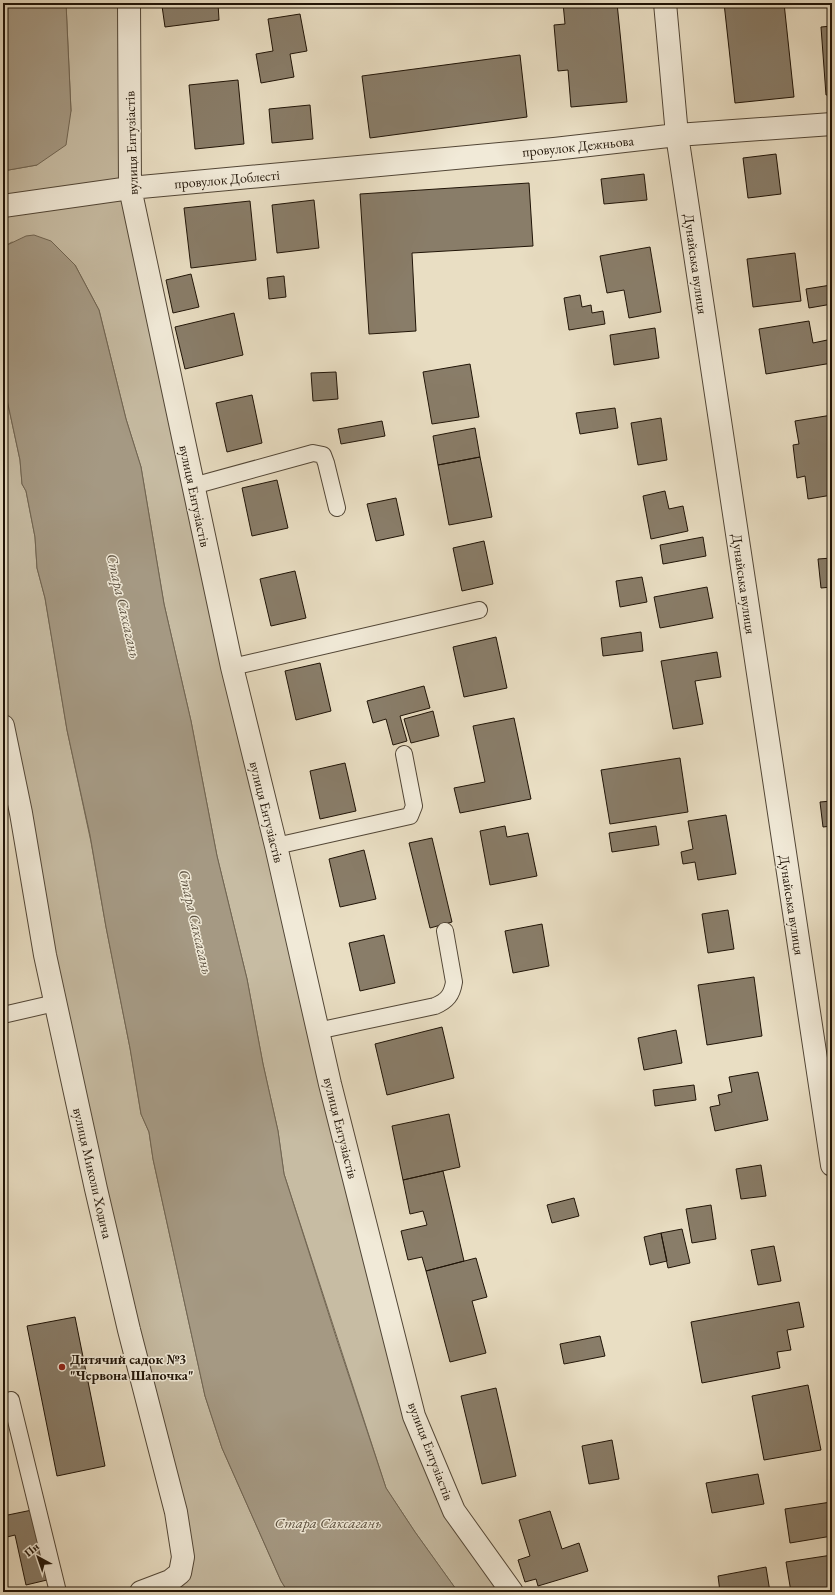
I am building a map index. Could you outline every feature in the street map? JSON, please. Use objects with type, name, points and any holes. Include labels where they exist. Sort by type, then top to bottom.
[{"type":"street","name":"вулиця Ентузіастів","points":[[129,3],[130,188],[232,667],[276,846],[317,1031],[414,1416],[454,1511],[512,1592]]},
{"type":"street","name":"Дунайська вулиця","points":[[665,3],[677,135],[832,1165]]},
{"type":"street","name":"провулок Дежньова","points":[[324,170],[554,149],[677,135],[832,124]]},
{"type":"street","name":"провулок Доблесті","points":[[3,206],[130,188],[324,170]]},
{"type":"street","name":"вулиця Миколи Ходича","points":[[3,726],[21,813],[45,955],[55,1003],[129,1330],[176,1512],[183,1557],[180,1574],[175,1578],[141,1592]]},
{"type":"lane","points":[[193,486],[313,452],[323,455],[337,508]]},
{"type":"lane","points":[[232,667],[479,610]]},
{"type":"lane","points":[[276,846],[410,816],[414,806],[404,754]]},
{"type":"lane","points":[[317,1031],[443,1003],[449,997],[453,989],[454,982],[445,932]]},
{"type":"lane","points":[[3,1015],[55,1003]]},
{"type":"lane","points":[[11,1400],[58,1592]]},
{"type":"shaded area","points":[[66,3],[130,3],[130,188],[369,1234],[454,1511],[512,1592],[458,1592],[415,1532],[386,1488],[284,1174],[278,1131],[263,1064],[247,979],[217,856],[191,721],[164,604],[141,467],[126,419],[99,310],[75,265],[12,242],[3,247],[3,171],[37,165],[71,111]]},
{"type":"shaded area","points":[[3,381],[20,460],[22,484],[26,491],[35,537],[37,568],[45,598],[67,730],[91,842],[141,1114],[149,1132],[153,1159],[205,1396],[222,1448],[281,1581],[288,1592],[160,1592],[180,1573],[3,726]]},
{"type":"water","points":[[3,3],[66,3],[71,111],[66,145],[37,165],[3,171]]},
{"type":"water","name":"Стара Саксагань","points":[[34,235],[51,241],[75,265],[99,310],[126,419],[141,467],[164,604],[191,721],[217,856],[247,979],[263,1064],[278,1131],[284,1174],[386,1488],[415,1532],[458,1592],[288,1592],[281,1581],[222,1448],[205,1396],[153,1159],[149,1132],[141,1114],[90,835],[67,730],[45,598],[37,568],[35,537],[26,491],[22,484],[20,460],[3,381],[3,247],[26,236]]},
{"type":"building","points":[[187,3],[218,3],[219,20],[165,27],[162,6]]},
{"type":"building","points":[[563,3],[617,3],[627,102],[571,107],[568,70],[558,71],[554,25],[565,24]]},
{"type":"building","points":[[724,3],[784,3],[794,97],[735,103]]},
{"type":"building","points":[[300,14],[307,51],[290,54],[294,77],[261,83],[256,54],[273,51],[268,19]]},
{"type":"building","points":[[832,26],[832,95],[826,95],[821,27]]},
{"type":"building","points":[[520,55],[527,117],[370,138],[362,76]]},
{"type":"building","points":[[238,80],[244,144],[195,149],[189,85]]},
{"type":"building","points":[[310,105],[313,139],[272,143],[269,109]]},
{"type":"building","points":[[776,154],[781,194],[748,198],[743,158]]},
{"type":"building","points":[[644,174],[647,200],[604,204],[601,179]]},
{"type":"building","points":[[529,183],[533,246],[412,253],[416,331],[369,334],[360,194]]},
{"type":"building","points":[[314,200],[319,248],[277,253],[272,205]]},
{"type":"building","points":[[250,201],[256,260],[191,268],[184,208]]},
{"type":"building","points":[[650,247],[661,312],[629,318],[624,290],[607,293],[600,256]]},
{"type":"building","points":[[795,253],[801,301],[753,307],[747,259]]},
{"type":"building","points":[[191,274],[199,307],[173,313],[166,280]]},
{"type":"building","points":[[284,276],[286,297],[269,299],[267,278]]},
{"type":"building","points":[[831,285],[832,304],[809,308],[806,289]]},
{"type":"building","points":[[580,295],[582,307],[591,305],[592,313],[603,311],[605,324],[569,330],[564,298]]},
{"type":"building","points":[[234,313],[243,355],[185,369],[175,327]]},
{"type":"building","points":[[809,321],[813,343],[832,339],[832,363],[766,374],[759,329]]},
{"type":"building","points":[[655,328],[659,358],[614,365],[610,335]]},
{"type":"building","points":[[470,364],[479,417],[432,424],[423,372]]},
{"type":"building","points":[[336,372],[338,399],[313,401],[311,373]]},
{"type":"building","points":[[252,395],[262,443],[227,452],[216,403]]},
{"type":"building","points":[[615,408],[618,428],[580,434],[576,413]]},
{"type":"building","points":[[832,415],[832,495],[808,499],[805,476],[797,478],[793,445],[799,444],[795,421]]},
{"type":"building","points":[[661,418],[667,460],[638,465],[631,423]]},
{"type":"building","points":[[382,421],[385,436],[341,444],[338,429]]},
{"type":"building","points":[[475,428],[480,457],[438,465],[433,436]]},
{"type":"building","points":[[480,457],[492,517],[449,525],[438,465]]},
{"type":"building","points":[[277,480],[288,528],[252,536],[242,488]]},
{"type":"building","points":[[665,491],[669,509],[683,506],[688,531],[651,539],[643,496]]},
{"type":"building","points":[[396,498],[404,535],[376,541],[367,504]]},
{"type":"building","points":[[703,537],[706,556],[663,564],[660,545]]},
{"type":"building","points":[[484,541],[493,584],[462,591],[453,548]]},
{"type":"building","points":[[832,558],[832,587],[821,588],[818,559]]},
{"type":"building","points":[[295,571],[306,618],[271,626],[260,579]]},
{"type":"building","points":[[642,577],[647,602],[620,607],[616,581]]},
{"type":"building","points":[[707,587],[713,618],[660,628],[654,597]]},
{"type":"building","points":[[641,632],[643,651],[603,656],[601,638]]},
{"type":"building","points":[[496,637],[507,688],[464,697],[453,647]]},
{"type":"building","points":[[717,652],[721,677],[695,681],[703,724],[673,729],[661,661]]},
{"type":"building","points":[[320,663],[331,711],[296,720],[285,671]]},
{"type":"building","points":[[424,686],[430,708],[400,716],[407,741],[393,745],[386,719],[373,723],[367,701]]},
{"type":"building","points":[[433,711],[439,736],[411,743],[404,719]]},
{"type":"building","points":[[514,718],[531,799],[460,813],[454,788],[485,782],[473,726]]},
{"type":"building","points":[[680,758],[688,812],[610,824],[601,770]]},
{"type":"building","points":[[345,763],[356,811],[320,819],[310,771]]},
{"type":"building","points":[[832,801],[832,826],[823,827],[820,802]]},
{"type":"building","points":[[726,815],[736,874],[698,880],[695,862],[683,864],[681,852],[693,849],[688,821]]},
{"type":"building","points":[[505,826],[507,837],[528,833],[537,876],[490,885],[480,831]]},
{"type":"building","points":[[656,826],[659,845],[612,852],[609,833]]},
{"type":"building","points":[[432,838],[452,922],[430,928],[409,843]]},
{"type":"building","points":[[364,850],[376,899],[340,907],[329,859]]},
{"type":"building","points":[[728,910],[734,949],[708,953],[702,914]]},
{"type":"building","points":[[542,924],[549,966],[513,973],[505,931]]},
{"type":"building","points":[[384,935],[395,983],[360,991],[349,943]]},
{"type":"building","points":[[754,977],[762,1036],[707,1045],[698,985]]},
{"type":"building","points":[[442,1027],[454,1078],[387,1095],[375,1044]]},
{"type":"building","points":[[676,1030],[682,1063],[644,1070],[638,1038]]},
{"type":"building","points":[[758,1072],[768,1120],[715,1131],[710,1107],[720,1105],[718,1095],[732,1092],[729,1077]]},
{"type":"building","points":[[694,1085],[696,1100],[655,1106],[653,1090]]},
{"type":"building","points":[[449,1114],[460,1167],[403,1180],[392,1126]]},
{"type":"building","points":[[761,1165],[766,1196],[741,1199],[736,1169]]},
{"type":"building","points":[[443,1171],[464,1261],[426,1271],[422,1257],[408,1260],[401,1231],[427,1225],[423,1211],[410,1214],[403,1180]]},
{"type":"building","points":[[574,1198],[579,1216],[552,1223],[547,1205]]},
{"type":"building","points":[[711,1205],[716,1239],[692,1243],[686,1209]]},
{"type":"building","points":[[682,1229],[690,1263],[668,1268],[661,1233]]},
{"type":"building","points":[[661,1233],[667,1261],[650,1265],[644,1237]]},
{"type":"building","points":[[774,1246],[781,1281],[758,1285],[751,1250]]},
{"type":"building","points":[[476,1258],[487,1297],[472,1301],[486,1353],[450,1362],[426,1271]]},
{"type":"building","points":[[799,1302],[804,1327],[787,1330],[791,1350],[777,1352],[780,1368],[702,1383],[691,1322]]},
{"type":"building","points":[[75,1317],[105,1466],[57,1476],[27,1326]]},
{"type":"building","points":[[600,1336],[605,1356],[564,1364],[560,1344]]},
{"type":"building","points":[[808,1385],[821,1450],[764,1460],[752,1396]]},
{"type":"building","points":[[496,1388],[516,1476],[482,1484],[461,1396]]},
{"type":"building","points":[[612,1440],[619,1479],[589,1484],[582,1446]]},
{"type":"building","points":[[758,1474],[764,1504],[712,1513],[706,1483]]},
{"type":"building","points":[[831,1502],[832,1536],[790,1543],[785,1509]]},
{"type":"building","points":[[32,1510],[47,1580],[26,1585],[15,1535],[3,1538],[3,1516]]},
{"type":"building","points":[[550,1511],[562,1549],[579,1543],[588,1571],[538,1586],[536,1579],[525,1582],[518,1560],[530,1556],[519,1520]]},
{"type":"building","points":[[832,1555],[832,1592],[791,1592],[786,1562]]},
{"type":"building","points":[[766,1567],[770,1592],[720,1592],[718,1576]]},
{"type":"place","name":"Дитячий садок №3 \"Червона Шапочка\"","points":[[62,1367]]}]
